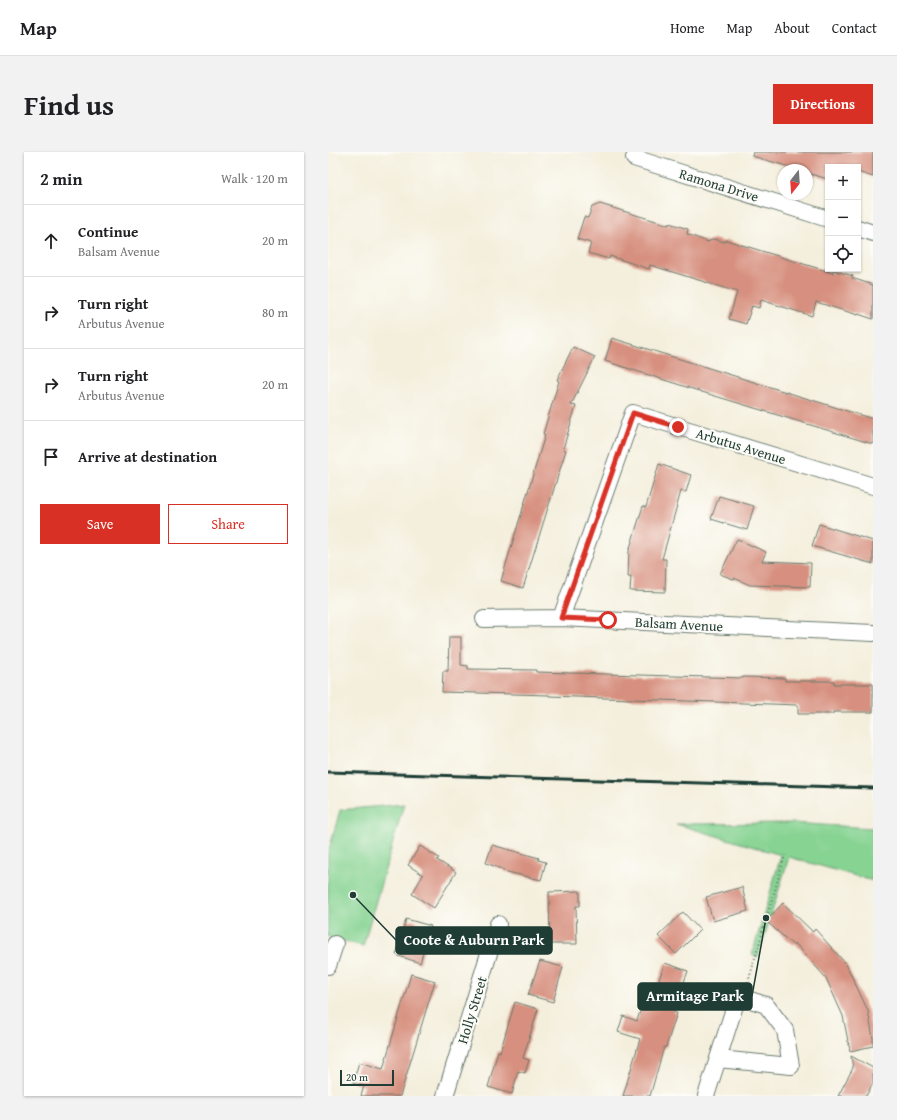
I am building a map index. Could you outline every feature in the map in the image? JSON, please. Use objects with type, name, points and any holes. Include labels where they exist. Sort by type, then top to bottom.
[{"type":"street","name":"Ramona Drive","points":[[634,158],[825,218]]},
{"type":"street","points":[[861,229],[873,233]]},
{"type":"street","name":"Arbutus Avenue","points":[[561,618],[633,413],[873,486]]},
{"type":"street","name":"Balsam Avenue","points":[[484,619],[561,618],[873,633]]},
{"type":"street","name":"Holly Street","points":[[445,1096],[498,924]]},
{"type":"street","points":[[328,966],[335,944]]},
{"type":"street","points":[[706,1096],[738,996],[766,1005],[785,1030],[791,1066],[718,1059]]},
{"type":"path","points":[[743,997],[785,855]]},
{"type":"green space","points":[[404,804],[363,946],[328,937],[328,853],[340,810]]},
{"type":"green space","points":[[791,823],[873,828],[873,881],[789,857],[758,957],[752,955],[781,855],[676,824]]},
{"type":"building","points":[[753,152],[873,152],[873,177],[861,173],[861,164],[825,164],[825,178],[813,175],[813,164],[779,164],[752,156]]},
{"type":"building","points":[[600,204],[669,225],[669,223],[688,229],[687,234],[708,242],[713,239],[725,242],[726,240],[825,271],[825,272],[840,272],[853,276],[852,278],[873,285],[873,319],[816,302],[812,316],[761,300],[759,308],[752,306],[746,324],[729,319],[737,292],[650,265],[649,269],[610,256],[609,259],[588,253],[591,243],[577,239],[584,217],[588,218],[592,207]]},
{"type":"building","points":[[612,338],[873,419],[873,444],[605,361]]},
{"type":"building","points":[[573,347],[595,357],[571,405],[576,406],[563,449],[566,450],[523,588],[501,581],[545,435],[543,434],[559,381],[557,380]]},
{"type":"building","points":[[659,464],[691,475],[686,492],[681,491],[662,559],[666,559],[665,592],[630,591],[631,577],[628,577],[629,551],[643,506],[646,507]]},
{"type":"building","points":[[719,496],[754,506],[747,530],[711,519]]},
{"type":"building","points":[[819,524],[873,541],[873,564],[812,546]]},
{"type":"building","points":[[737,539],[766,552],[762,561],[811,563],[810,587],[750,585],[720,574]]},
{"type":"building","points":[[449,637],[461,637],[461,665],[468,666],[468,669],[785,678],[785,681],[834,681],[834,684],[873,684],[873,712],[798,714],[798,705],[442,692],[443,671],[448,671]]},
{"type":"building","points":[[492,845],[539,858],[538,860],[546,862],[541,880],[503,871],[504,870],[486,863]]},
{"type":"building","points":[[420,846],[439,858],[437,860],[456,872],[434,908],[412,894],[423,875],[408,865]]},
{"type":"building","points":[[742,887],[748,911],[713,921],[706,897]]},
{"type":"building","points":[[580,891],[580,906],[576,906],[577,944],[550,944],[549,892]]},
{"type":"building","points":[[783,903],[813,932],[815,929],[846,964],[868,1011],[873,1046],[850,1051],[843,1016],[826,978],[795,943],[793,945],[766,921]]},
{"type":"building","points":[[683,912],[700,930],[676,954],[658,936]]},
{"type":"building","points":[[406,919],[431,926],[420,963],[396,955]]},
{"type":"building","points":[[540,961],[563,967],[553,1002],[528,995]]},
{"type":"building","points":[[665,963],[688,971],[673,1012],[677,1013],[666,1047],[664,1047],[650,1096],[623,1096],[640,1039],[618,1032],[623,1016],[637,1021],[643,1001],[650,1004]]},
{"type":"building","points":[[411,974],[435,981],[400,1096],[361,1096],[364,1086],[353,1083],[359,1062],[383,1069]]},
{"type":"building","points":[[515,1002],[538,1009],[523,1058],[529,1060],[525,1073],[518,1071],[512,1094],[488,1087],[498,1051],[500,1052]]},
{"type":"building","points":[[851,1056],[873,1068],[873,1083],[866,1096],[838,1096],[853,1068]]},
{"type":"railway","points":[[328,772],[873,788]]},
{"type":"place","name":"Coote & Auburn Park","points":[[353,895]]},
{"type":"place","name":"Armitage Park","points":[[766,918]]},
{"type":"route","points":[[608,620],[561,618],[633,413],[678,427]]}]
